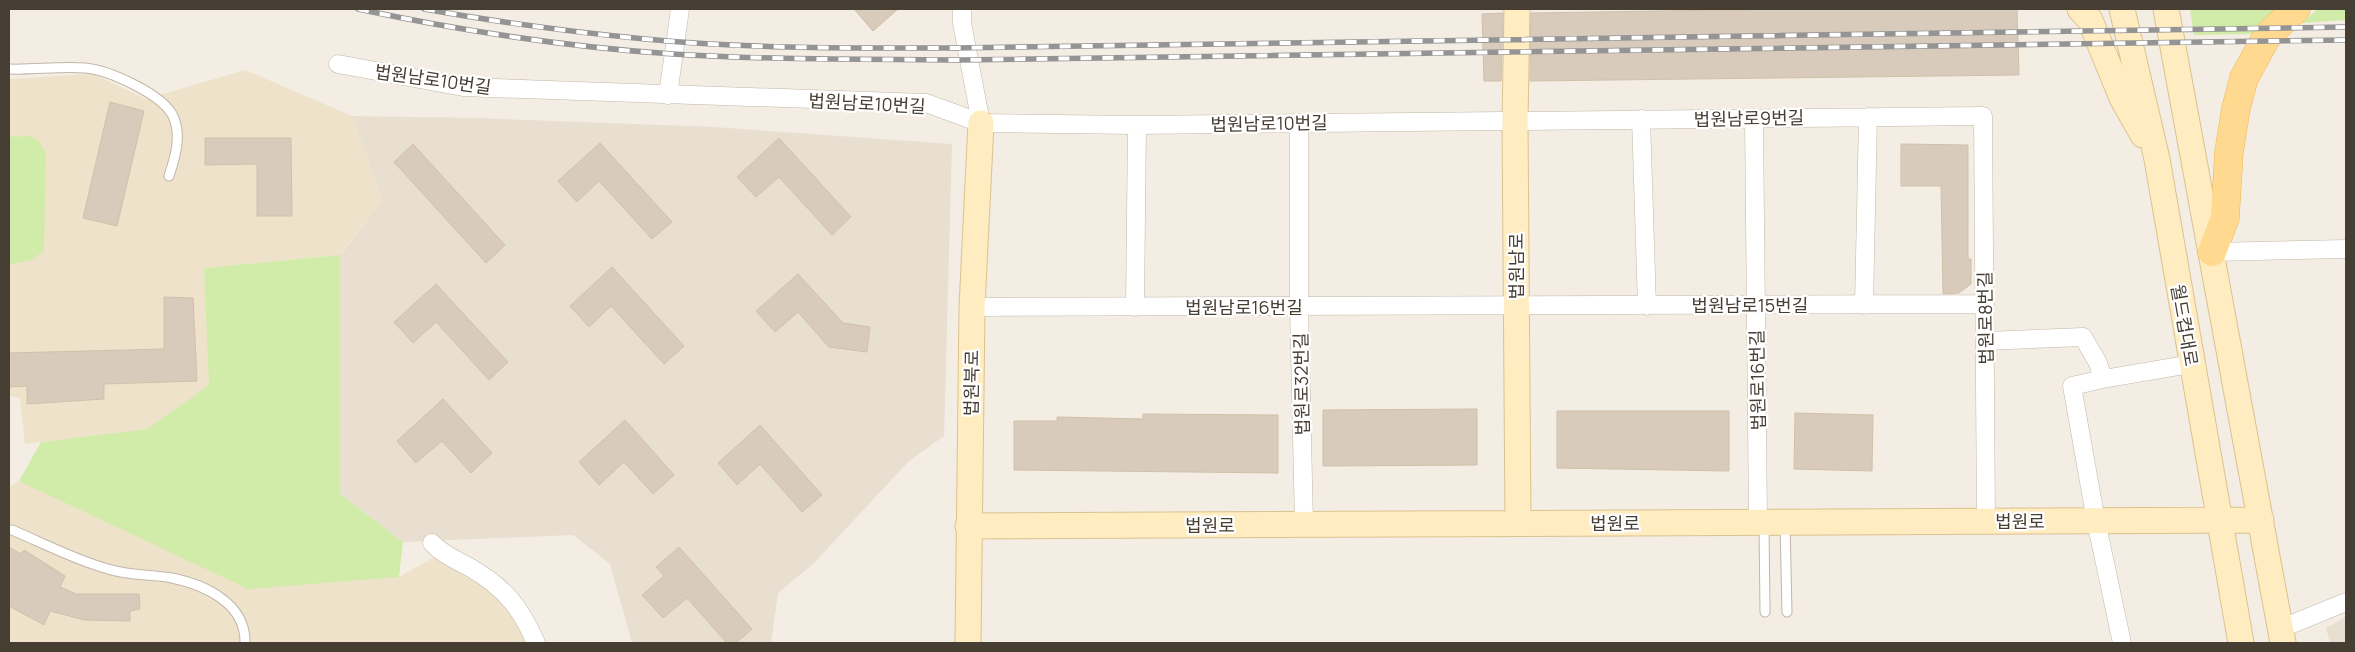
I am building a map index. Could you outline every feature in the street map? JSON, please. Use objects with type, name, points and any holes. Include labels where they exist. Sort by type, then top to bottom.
[{"type":"main road","name":"법원남로","points":[[1517,9],[1515,121],[1518,523]]},
{"type":"main road","points":[[2080,9],[2090,20],[2122,98],[2157,159]]},
{"type":"main road","name":"월드컵대로","points":[[2122,9],[2157,159],[2241,643]]},
{"type":"main road","points":[[2166,9],[2281,636]]},
{"type":"main road","points":[[2212,252],[2226,218],[2229,152],[2236,108],[2244,78],[2267,36],[2296,9]]},
{"type":"main road","name":"법원북로","points":[[968,643],[972,307],[981,123]]},
{"type":"main road","name":"법원로","points":[[968,526],[2261,520]]},
{"type":"street","points":[[668,95],[680,9]]},
{"type":"street","points":[[962,9],[962,22],[981,123]]},
{"type":"street","name":"법원남로10번길","points":[[338,64],[463,87],[926,103],[981,123],[1138,125],[1515,121]]},
{"type":"street","name":"법원남로9번길","points":[[1515,121],[1983,116]]},
{"type":"street","name":"법원로8번길","points":[[1983,116],[1986,521]]},
{"type":"street","points":[[1864,305],[1868,117]]},
{"type":"street","name":"법원로16번길","points":[[1754,118],[1756,305],[1769,522]]},
{"type":"street","points":[[1641,119],[1647,306]]},
{"type":"street","name":"법원로32번길","points":[[1300,123],[1299,307],[1304,524]]},
{"type":"street","points":[[1135,307],[1138,125]]},
{"type":"street","points":[[2212,252],[2346,249]]},
{"type":"street","name":"법원남로15번길","points":[[1516,306],[1985,304]]},
{"type":"street","name":"법원남로16번길","points":[[972,307],[1516,306]]},
{"type":"street","points":[[1986,341],[2083,337],[2098,363],[2103,380]]},
{"type":"street","points":[[2122,643],[2096,521],[2072,386],[2192,364]]},
{"type":"street","points":[[432,543],[440,552],[473,569],[510,598],[526,618],[536,643]]},
{"type":"street","points":[[2281,636],[2346,602]]},
{"type":"lane","points":[[9,69],[87,68],[130,81],[138,86],[152,96],[173,116],[178,142],[169,176]]},
{"type":"lane","points":[[1769,522],[1787,612]]},
{"type":"lane","points":[[1765,612],[1769,522]]},
{"type":"lane","points":[[12,530],[108,570],[171,578],[196,585],[222,598],[236,612],[245,631],[245,643]]},
{"type":"shaded area","points":[[245,70],[352,116],[382,200],[340,255],[204,268],[210,385],[147,429],[25,444],[20,398],[9,396],[9,79],[93,74],[146,99]]},
{"type":"shaded area","points":[[352,116],[477,118],[714,127],[952,144],[944,436],[909,461],[813,564],[778,593],[771,643],[632,643],[610,564],[573,535],[403,542],[340,494],[340,256],[382,200]]},
{"type":"shaded area","points":[[19,481],[399,577],[442,553],[511,598],[531,643],[9,643],[9,487]]},
{"type":"shaded area","points":[[2346,617],[2346,643],[2330,643],[2326,628]]},
{"type":"green space","points":[[2190,9],[2285,9],[2258,34],[2194,35]]},
{"type":"green space","points":[[2318,9],[2346,9],[2346,20],[2302,23]]},
{"type":"green space","points":[[31,136],[39,141],[46,153],[44,251],[31,260],[9,265],[9,137]]},
{"type":"green space","points":[[340,255],[340,494],[403,542],[399,577],[248,589],[19,481],[41,442],[147,429],[209,385],[204,268]]},
{"type":"building","points":[[854,9],[898,9],[873,31]]},
{"type":"building","points":[[1787,9],[2017,9],[2019,75],[1530,81],[1531,13]]},
{"type":"building","points":[[1503,13],[1501,81],[1484,81],[1482,14]]},
{"type":"building","points":[[110,102],[144,111],[117,226],[83,218]]},
{"type":"building","points":[[205,138],[291,138],[292,216],[257,216],[257,164],[205,165]]},
{"type":"building","points":[[779,138],[851,217],[832,235],[779,177],[756,197],[737,177]]},
{"type":"building","points":[[600,143],[672,222],[652,239],[599,181],[577,202],[558,181]]},
{"type":"building","points":[[413,144],[505,245],[486,263],[394,162]]},
{"type":"building","points":[[1901,144],[1968,145],[1968,259],[1971,259],[1971,284],[1959,293],[1943,294],[1941,186],[1901,186]]},
{"type":"building","points":[[612,267],[684,346],[664,364],[611,306],[589,327],[570,306]]},
{"type":"building","points":[[798,274],[843,323],[870,327],[867,352],[829,347],[798,312],[775,332],[756,311]]},
{"type":"building","points":[[436,284],[508,362],[489,380],[436,322],[413,343],[394,322]]},
{"type":"building","points":[[164,297],[193,298],[197,381],[104,384],[104,399],[27,404],[27,386],[9,387],[9,353],[164,349]]},
{"type":"building","points":[[443,399],[492,453],[471,473],[442,441],[416,463],[397,441]]},
{"type":"building","points":[[1477,409],[1477,465],[1323,466],[1323,410]]},
{"type":"building","points":[[1557,411],[1729,411],[1729,471],[1557,468]]},
{"type":"building","points":[[1795,413],[1873,415],[1872,471],[1794,469]]},
{"type":"building","points":[[1143,414],[1278,415],[1278,473],[1014,470],[1014,421],[1057,421],[1057,417],[1143,419]]},
{"type":"building","points":[[625,420],[674,475],[653,494],[624,462],[599,485],[579,462]]},
{"type":"building","points":[[760,425],[822,495],[802,512],[760,464],[737,485],[718,463]]},
{"type":"building","points":[[9,547],[21,554],[24,550],[65,576],[60,587],[76,594],[139,594],[140,609],[130,611],[130,621],[85,620],[50,611],[44,625],[9,606]]},
{"type":"building","points":[[679,547],[752,629],[736,643],[727,643],[687,598],[663,618],[642,595],[664,576],[656,567]]},
{"type":"railway","points":[[358,9],[475,31],[594,47],[709,56],[816,59],[960,60],[2346,40]]},
{"type":"railway","points":[[424,9],[534,26],[645,39],[722,45],[839,48],[956,48],[2346,27]]}]
